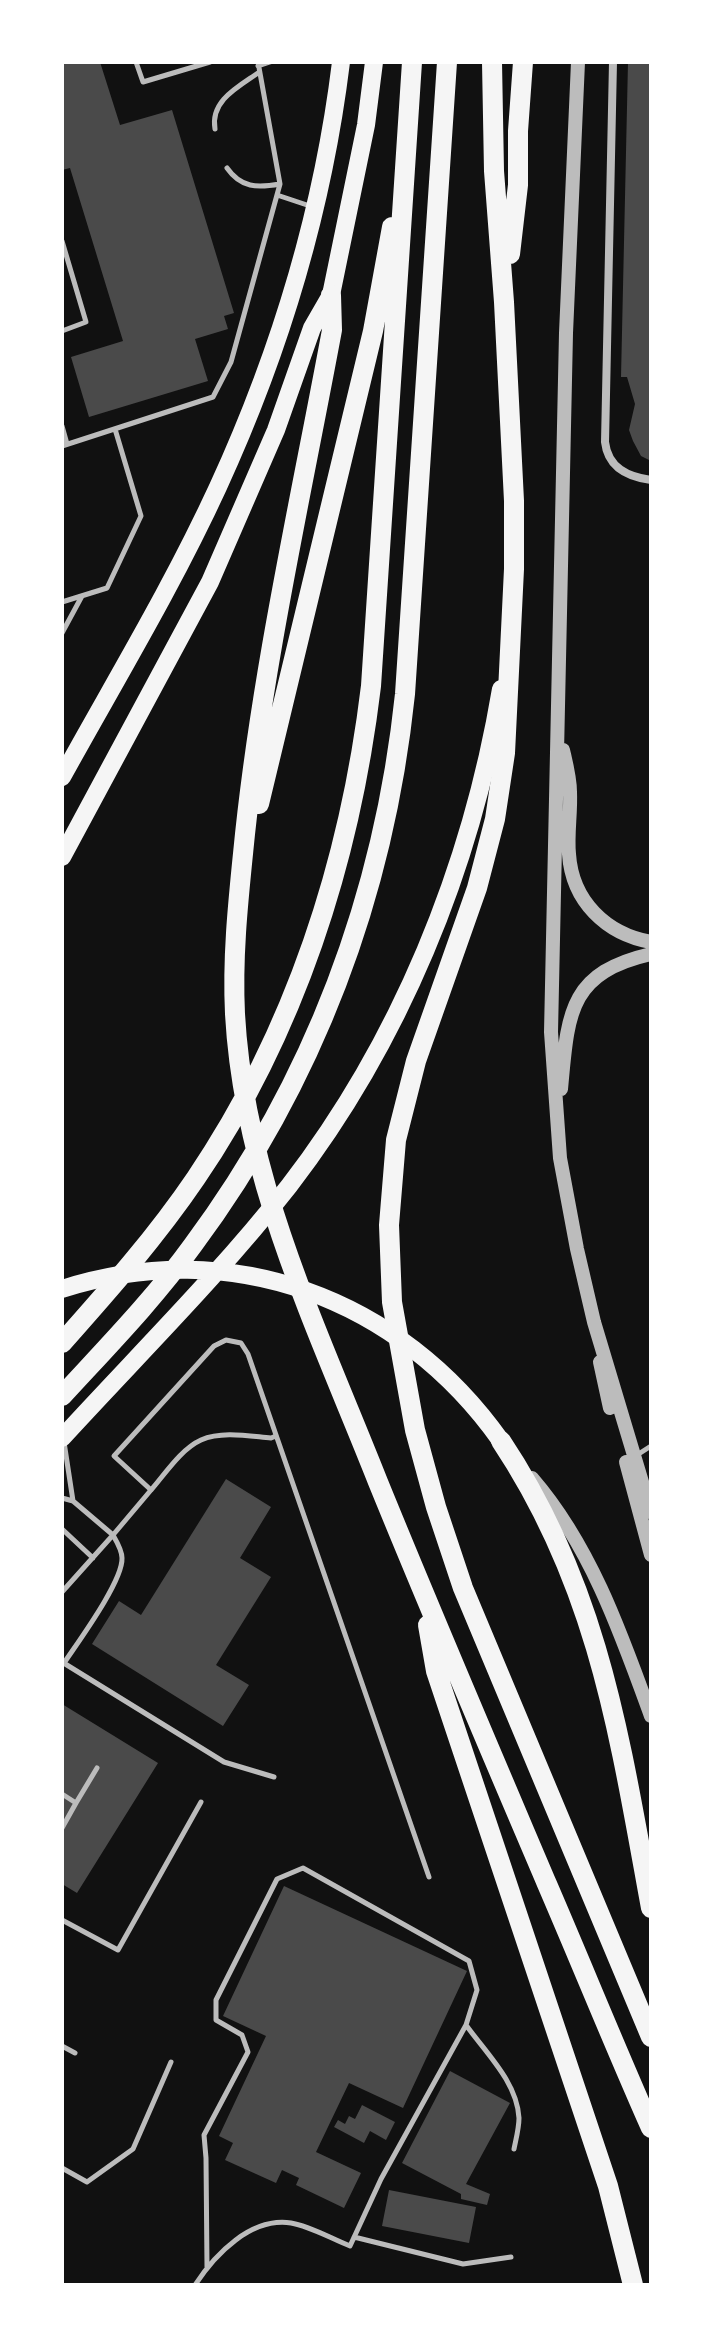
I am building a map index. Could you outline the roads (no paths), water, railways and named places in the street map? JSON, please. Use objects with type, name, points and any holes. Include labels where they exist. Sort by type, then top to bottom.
[{"type":"highway","points":[[62,1343],[155,1234],[231,1122],[290,1004],[333,878],[356,783],[371,686],[412,62]]},
{"type":"highway","points":[[62,1396],[170,1275],[256,1153],[312,1047],[346,964],[369,890],[393,783],[405,694],[447,62]]},
{"type":"highway","points":[[492,62],[494,171],[513,479],[514,569],[501,785],[477,888],[416,1061],[396,1140],[389,1225],[392,1302],[415,1430],[459,1577],[651,2037]]},
{"type":"highway","points":[[504,302],[518,185],[523,62]]},
{"type":"highway","points":[[240,881],[373,331],[409,125]]},
{"type":"highway","points":[[331,295],[332,330],[252,769],[234,972],[240,1068],[259,1166],[293,1270],[423,1593],[651,2128]]},
{"type":"highway","points":[[501,1441],[561,1551],[596,1645],[620,1742],[651,1908]]},
{"type":"highway","points":[[423,1593],[436,1671],[608,2186],[633,2285]]},
{"type":"main road","points":[[62,777],[188,548],[231,458],[279,334],[315,208],[341,62]]},
{"type":"main road","points":[[62,857],[210,582],[264,460],[312,328],[331,295],[366,125],[374,62]]},
{"type":"main road","points":[[62,1438],[283,1193],[347,1102],[396,1015],[448,894],[477,797],[504,669],[514,569]]},
{"type":"main road","points":[[62,1289],[120,1275],[186,1270],[252,1276],[301,1288],[361,1314],[417,1349],[465,1395],[501,1441]]},
{"type":"street","points":[[578,62],[566,333],[550,998],[565,1188],[594,1322],[603,1380],[651,1555]]},
{"type":"street","points":[[613,62],[605,442],[608,456],[617,468],[631,476],[651,480]]},
{"type":"street","points":[[557,722],[570,789],[569,853],[577,887],[588,906],[607,924],[628,936],[651,942]]},
{"type":"street","points":[[558,1125],[567,1031],[578,1000],[589,983],[606,968],[651,954]]},
{"type":"street","points":[[594,1322],[651,1512]]},
{"type":"street","points":[[501,1441],[551,1502],[579,1544],[621,1637],[651,1716]]},
{"type":"lane","points":[[136,62],[143,82],[210,62]]},
{"type":"lane","points":[[215,129],[213,119],[216,110],[227,95],[256,66],[270,62]]},
{"type":"lane","points":[[62,426],[65,445],[213,397],[231,362],[280,184],[256,66]]},
{"type":"lane","points":[[227,168],[235,179],[246,184],[263,187],[280,184]]},
{"type":"lane","points":[[277,195],[315,208]]},
{"type":"lane","points":[[62,241],[86,322],[62,331]]},
{"type":"lane","points":[[62,602],[107,588],[141,516],[115,429]]},
{"type":"lane","points":[[62,633],[82,596]]},
{"type":"lane","points":[[151,1490],[114,1456],[214,1346],[226,1340],[241,1343],[248,1354],[277,1436],[429,1877]]},
{"type":"lane","points":[[62,1592],[181,1456],[200,1440],[231,1434],[277,1436]]},
{"type":"lane","points":[[62,1438],[73,1501]]},
{"type":"lane","points":[[633,1458],[651,1446]]},
{"type":"lane","points":[[62,1498],[73,1501],[113,1535],[122,1557],[121,1568],[102,1604],[63,1662],[224,1762],[274,1777]]},
{"type":"lane","points":[[62,1529],[93,1558]]},
{"type":"lane","points":[[62,1828],[97,1768]]},
{"type":"lane","points":[[62,1794],[76,1803]]},
{"type":"lane","points":[[62,1920],[118,1950],[201,1802]]},
{"type":"lane","points":[[195,2285],[207,2267],[242,2235],[271,2222],[294,2223],[350,2246],[381,2179],[466,2025],[477,1990],[469,1961],[303,1868],[277,1879],[216,2000],[216,2020],[242,2035],[248,2052],[204,2135],[207,2267]]},
{"type":"lane","points":[[466,2025],[498,2065],[517,2105],[519,2121],[514,2149]]},
{"type":"lane","points":[[62,2046],[75,2053]]},
{"type":"lane","points":[[62,2168],[87,2182],[133,2149],[171,2062]]},
{"type":"lane","points":[[354,2237],[463,2264],[511,2257]]}]
